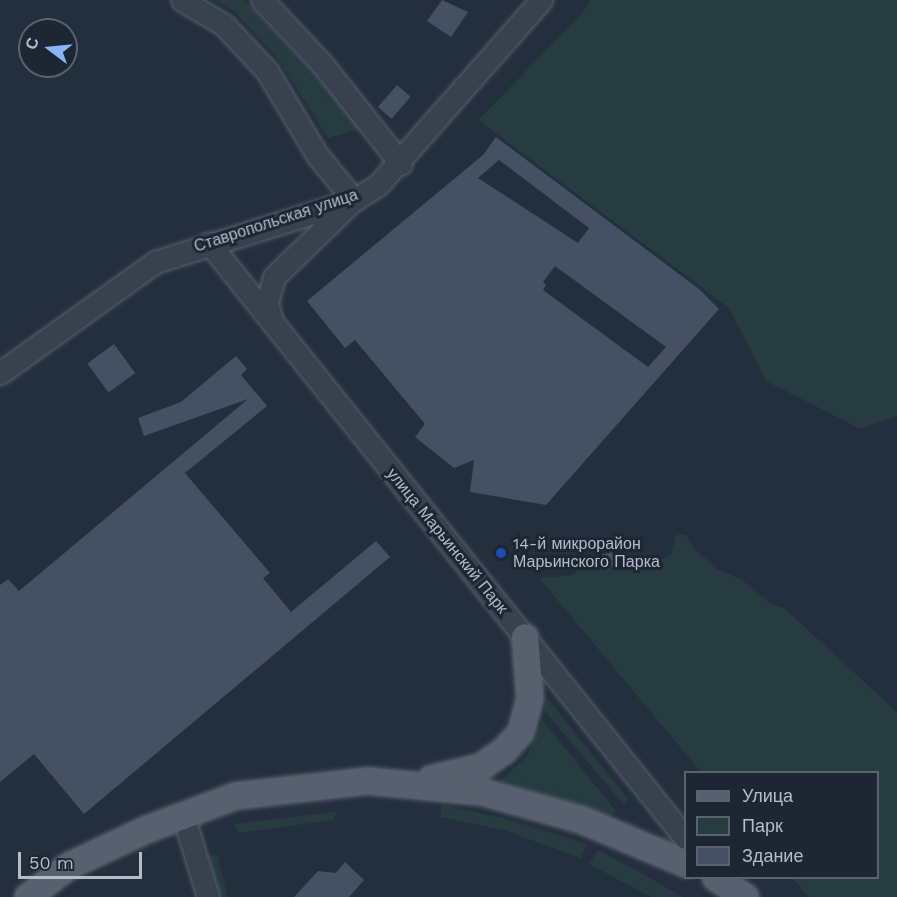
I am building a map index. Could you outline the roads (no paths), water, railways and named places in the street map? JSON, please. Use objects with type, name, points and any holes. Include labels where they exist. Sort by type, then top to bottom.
[{"type":"main road","points":[[410,783],[481,767],[504,751],[521,732],[530,699],[525,637]]},
{"type":"main road","points":[[28,897],[69,866],[183,815],[236,796],[306,785],[378,780],[483,792],[571,817],[684,863]]},
{"type":"main road","points":[[719,879],[745,897]]},
{"type":"street","points":[[182,0],[224,25],[267,71],[317,155],[354,200],[274,277],[267,302],[273,326]]},
{"type":"street","points":[[262,0],[323,65],[401,164]]},
{"type":"street","name":"Ставропольская улица","points":[[0,373],[155,262],[209,243],[354,200],[378,185],[401,164],[541,0]]},
{"type":"street","name":"улица Марьинский Парк","points":[[209,243],[273,326],[684,836]]},
{"type":"street","points":[[183,815],[208,897]]},
{"type":"place","name":"14-й микрорайон Марьинского Парка","points":[[501,553]]}]
